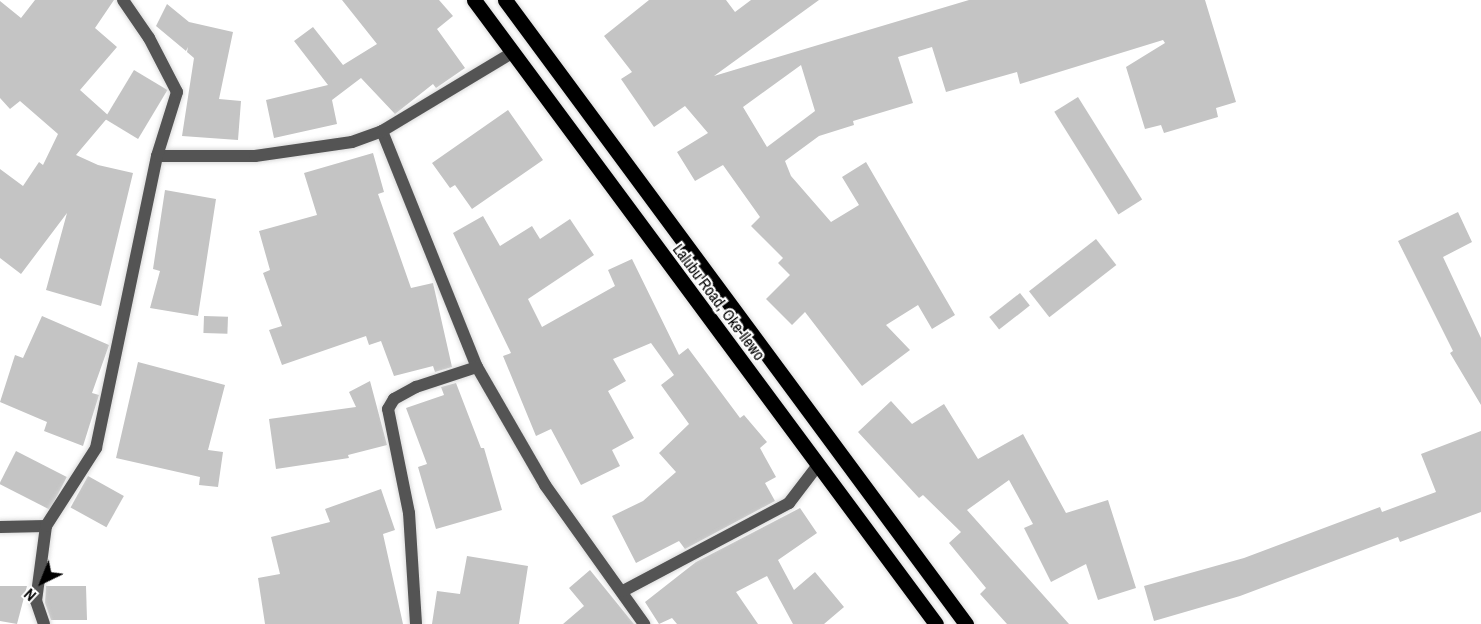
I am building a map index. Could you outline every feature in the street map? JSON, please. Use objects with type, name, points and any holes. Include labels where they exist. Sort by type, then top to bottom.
[{"type":"main road","name":"Lalubu Road, Oke-Ilewo","points":[[474,0],[936,624]]},
{"type":"main road","name":"Lalubu Road, Oke-Ilewo","points":[[505,0],[966,624]]},
{"type":"street","points":[[44,624],[36,601],[46,526],[96,448],[157,156],[177,92],[149,38],[123,0]]},
{"type":"street","points":[[157,156],[255,156],[352,141],[382,131],[512,53]]},
{"type":"street","points":[[382,131],[477,367],[545,485],[644,624]]},
{"type":"street","points":[[416,624],[409,513],[388,409],[394,399],[416,387],[477,367]]},
{"type":"street","points":[[622,591],[789,503],[818,465]]},
{"type":"street","points":[[0,527],[46,526]]},
{"type":"building","points":[[35,0],[114,0],[95,28],[117,47],[80,90],[109,116],[76,155],[98,165],[133,173],[101,306],[46,290],[67,213],[21,274],[0,258],[0,169],[23,186],[39,162],[43,165],[58,134],[20,101],[10,109],[0,98],[0,1],[21,18]]},
{"type":"building","points":[[342,0],[439,0],[453,16],[437,29],[465,68],[436,88],[433,84],[395,114],[361,78],[332,100],[337,124],[274,138],[266,100],[328,85],[294,41],[313,27],[343,65],[377,44]]},
{"type":"building","points":[[649,0],[726,0],[735,12],[751,0],[819,0],[714,76],[969,0],[1205,0],[1236,102],[1216,108],[1218,117],[1164,133],[1161,125],[1145,129],[1126,67],[1165,43],[1163,40],[1020,84],[1017,72],[946,92],[932,47],[898,57],[913,103],[853,121],[854,125],[819,136],[785,161],[791,176],[831,222],[859,205],[842,177],[866,162],[955,315],[932,329],[918,305],[886,325],[910,350],[862,386],[805,312],[792,325],[766,299],[790,275],[778,263],[783,258],[751,226],[760,217],[723,165],[695,181],[677,152],[708,133],[685,106],[654,127],[621,79],[632,72],[604,36]],"holes":[[[801,65],[815,111],[767,147],[743,107]]]},
{"type":"building","points":[[167,4],[189,22],[233,32],[219,99],[241,101],[238,140],[182,136],[194,58],[187,52],[188,47],[186,51],[156,26]]},
{"type":"building","points":[[134,70],[167,90],[138,139],[105,119]]},
{"type":"building","points":[[1078,97],[1142,200],[1118,214],[1054,112]]},
{"type":"building","points":[[508,110],[543,160],[472,209],[455,185],[450,188],[432,163]]},
{"type":"building","points":[[373,153],[384,192],[378,194],[411,288],[433,283],[452,367],[435,372],[433,366],[394,376],[381,341],[369,345],[366,336],[282,365],[269,330],[282,326],[263,273],[270,270],[259,231],[317,215],[304,173]]},
{"type":"building","points":[[165,190],[216,199],[198,316],[150,308],[160,271],[153,269]]},
{"type":"building","points":[[1458,212],[1472,242],[1443,257],[1481,338],[1481,405],[1450,353],[1453,351],[1398,241]]},
{"type":"building","points":[[483,216],[500,246],[532,226],[540,239],[570,219],[594,255],[528,299],[542,327],[615,286],[608,270],[632,259],[679,355],[688,348],[740,418],[744,415],[767,442],[760,448],[776,477],[765,483],[775,501],[685,549],[679,541],[636,563],[612,516],[643,501],[676,472],[659,453],[689,424],[661,385],[674,375],[651,343],[613,359],[626,381],[608,391],[634,438],[612,450],[620,466],[581,485],[551,429],[536,436],[503,356],[511,353],[453,233]]},
{"type":"building","points":[[1096,239],[1116,265],[1049,317],[1029,291]]},
{"type":"building","points":[[1020,293],[1030,306],[999,330],[989,317]]},
{"type":"building","points":[[42,316],[109,345],[92,393],[99,395],[83,446],[44,431],[47,422],[0,402],[15,355],[23,358]]},
{"type":"building","points":[[204,316],[228,317],[227,334],[203,333]]},
{"type":"building","points":[[138,362],[225,385],[208,450],[223,452],[218,487],[199,485],[200,477],[116,458]]},
{"type":"building","points":[[370,381],[387,445],[348,455],[349,458],[276,469],[269,419],[356,407],[349,392]]},
{"type":"building","points":[[456,383],[481,448],[484,448],[502,510],[436,529],[418,467],[427,464],[406,408],[444,395],[441,387]]},
{"type":"building","points":[[891,401],[912,424],[944,404],[978,459],[1023,434],[1066,513],[1108,500],[1136,588],[1098,600],[1086,564],[1051,582],[1024,528],[1033,524],[1009,480],[967,510],[1069,624],[1007,624],[980,594],[986,588],[949,543],[961,532],[923,495],[919,498],[858,432]]},
{"type":"building","points":[[1481,431],[1481,512],[1400,542],[1398,537],[1240,596],[1154,621],[1144,586],[1244,558],[1380,507],[1382,512],[1436,492],[1421,454]]},
{"type":"building","points":[[16,451],[67,477],[50,510],[0,484]]},
{"type":"building","points":[[88,476],[124,496],[106,527],[71,507]]},
{"type":"building","points":[[381,489],[395,530],[383,534],[403,624],[265,624],[258,578],[280,574],[271,537],[330,522],[325,509]]},
{"type":"building","points":[[800,508],[817,533],[778,560],[794,590],[815,572],[844,607],[824,624],[793,624],[767,576],[736,592],[758,624],[677,624],[672,618],[659,624],[645,602],[696,562]]},
{"type":"building","points":[[467,556],[528,566],[519,624],[432,624],[437,591],[460,594]]},
{"type":"building","points":[[590,570],[634,624],[563,624],[584,606],[569,588]]},
{"type":"building","points":[[0,586],[27,586],[17,624],[0,621]]},
{"type":"building","points":[[46,586],[86,586],[87,620],[51,620],[45,603]]}]
